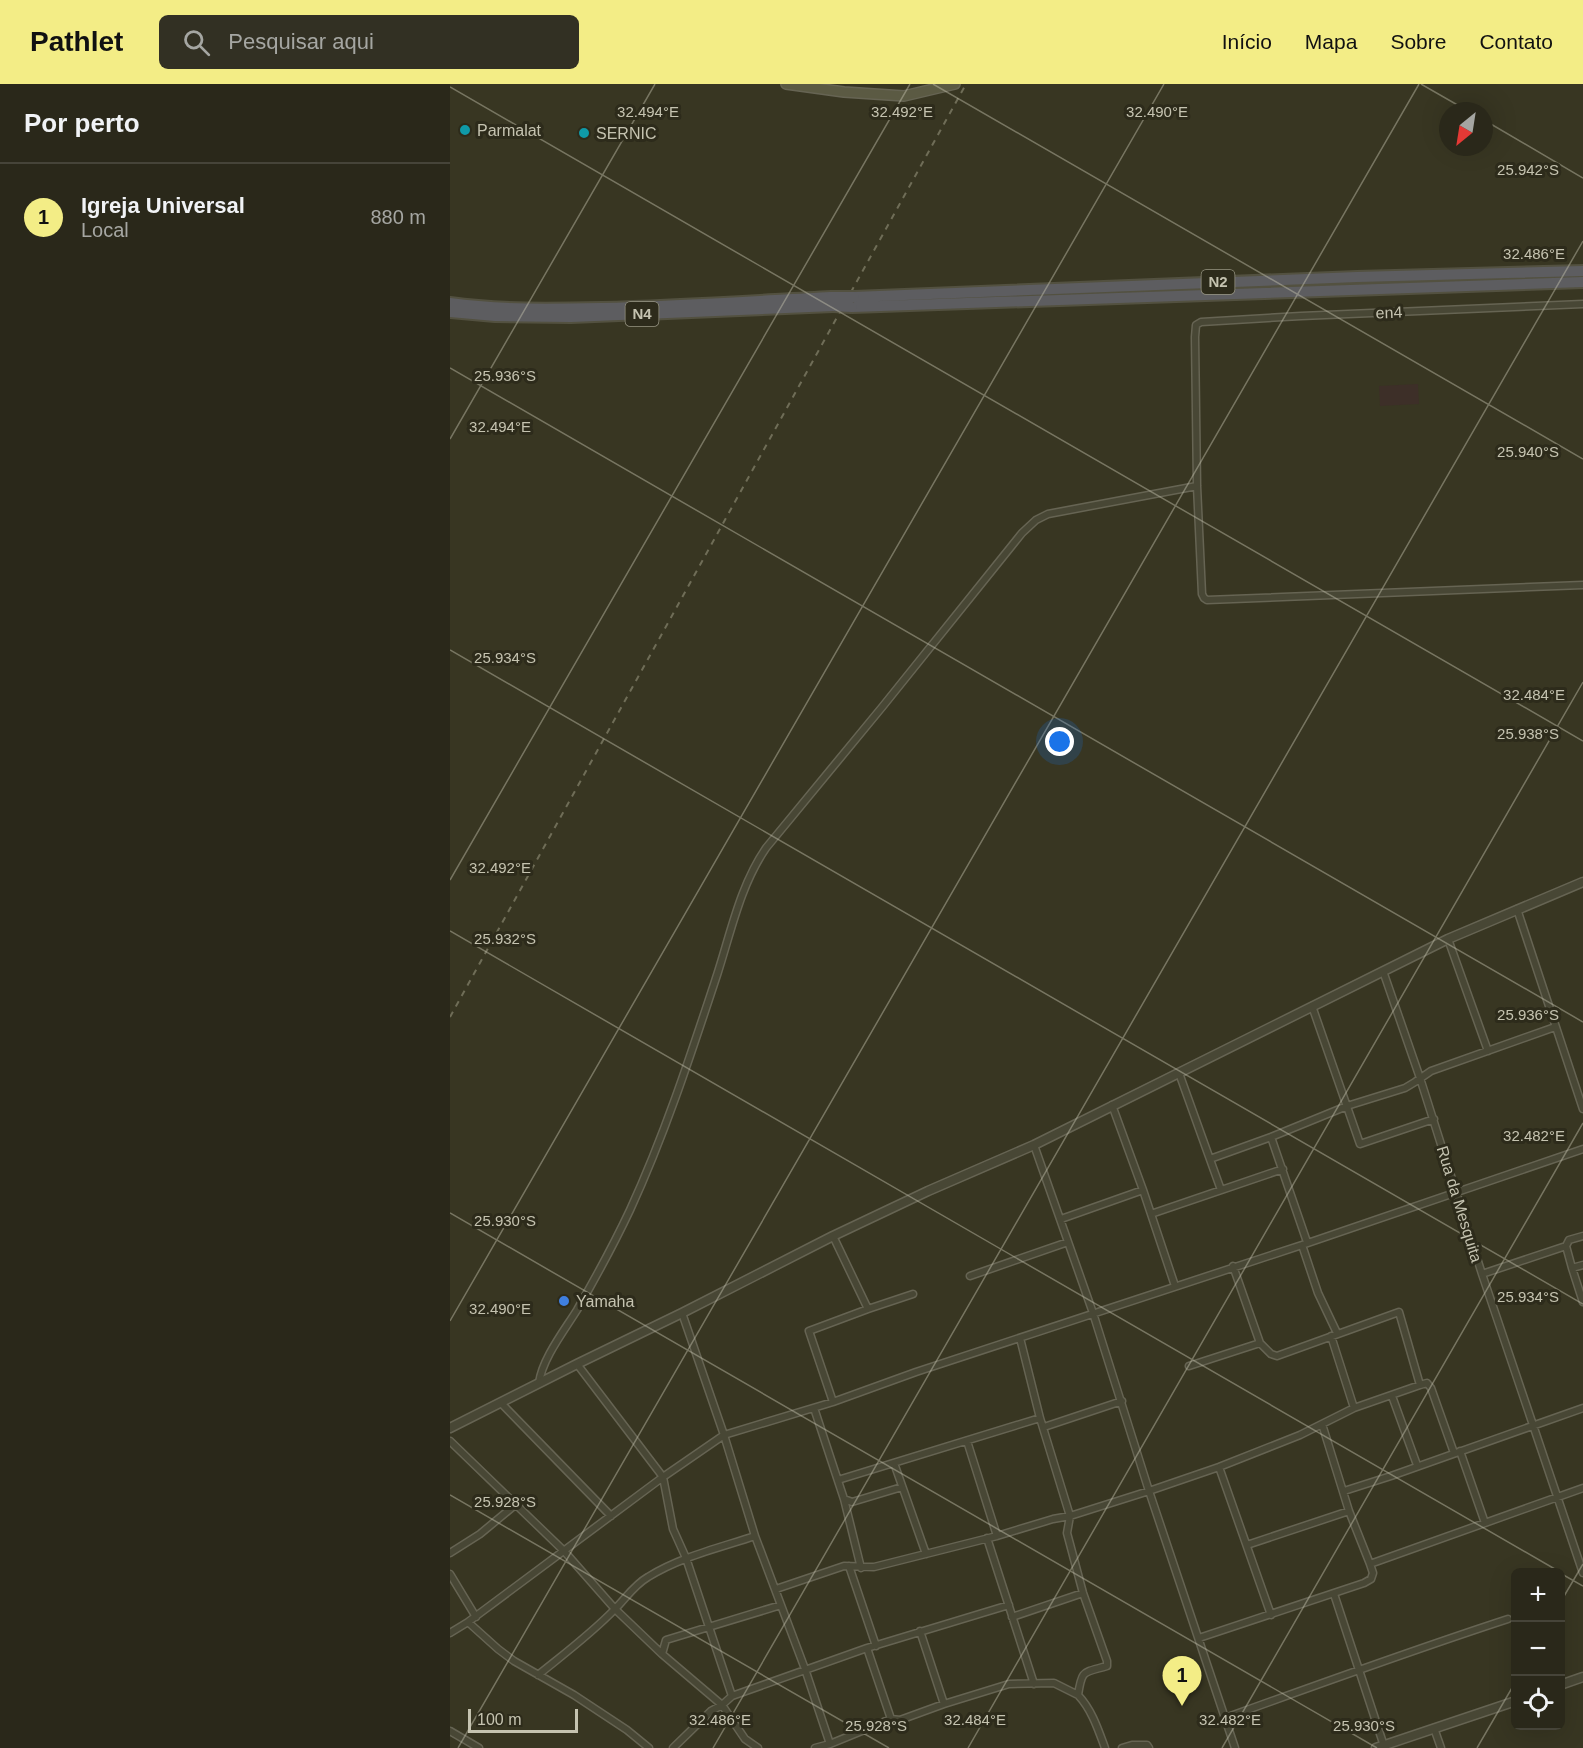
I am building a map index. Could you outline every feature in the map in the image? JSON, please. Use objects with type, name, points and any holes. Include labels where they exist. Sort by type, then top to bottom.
[{"type":"highway","name":"N2","points":[[853,302],[1301,279],[1583,271]]},
{"type":"highway","name":"N2","points":[[871,307],[1583,282]]},
{"type":"highway","name":"N4","points":[[450,312],[571,317],[832,302]]},
{"type":"highway","name":"N4","points":[[450,303],[500,308],[557,309],[832,302],[853,302],[871,307]]},
{"type":"main road","points":[[786,84],[844,92],[904,96],[955,84]]},
{"type":"street","name":"en4","points":[[1197,486],[1195,337],[1196,325],[1202,322],[1289,316],[1583,304]]},
{"type":"street","points":[[539,1383],[542,1371],[553,1350],[607,1257],[657,1146],[754,866],[766,848],[1022,533],[1036,520],[1048,514],[1197,486],[1202,594],[1208,600],[1583,585]]},
{"type":"street","points":[[450,1428],[833,1236],[928,1191],[1034,1145],[1448,939],[1517,909],[1582,886]]},
{"type":"street","points":[[1517,909],[1583,1109]]},
{"type":"street","points":[[1448,939],[1488,1051]]},
{"type":"street","name":"Rua da Mesquita","points":[[1383,971],[1583,1573]]},
{"type":"street","points":[[1312,1006],[1360,1144],[1434,1119]]},
{"type":"street","points":[[1210,1160],[1347,1106],[1405,1088],[1431,1071],[1555,1027]]},
{"type":"street","points":[[1179,1073],[1221,1190]]},
{"type":"street","points":[[1112,1105],[1175,1286]]},
{"type":"street","points":[[1271,1137],[1283,1169],[1318,1293],[1334,1335],[1354,1408]]},
{"type":"street","points":[[1034,1145],[1093,1313],[1149,1491],[1235,1748]]},
{"type":"street","points":[[450,1633],[468,1623],[663,1477],[724,1435],[833,1402],[916,1372],[1583,1149]]},
{"type":"street","points":[[1151,1214],[1283,1169]]},
{"type":"street","points":[[1061,1219],[1143,1190]]},
{"type":"street","points":[[833,1236],[867,1309]]},
{"type":"street","points":[[1583,1236],[1569,1240],[1566,1246],[1583,1302]]},
{"type":"street","points":[[970,1276],[1068,1242]]},
{"type":"street","points":[[1482,1274],[1566,1246]]},
{"type":"street","points":[[1572,1268],[1583,1264]]},
{"type":"street","points":[[1233,1266],[1260,1343],[1271,1354],[1277,1356],[1399,1312],[1420,1385]]},
{"type":"street","points":[[833,1402],[809,1331],[913,1294]]},
{"type":"street","points":[[682,1313],[724,1435],[755,1536],[805,1669],[830,1744]]},
{"type":"street","points":[[1020,1338],[1040,1418],[1070,1516],[1067,1533],[1083,1593],[1107,1664],[1107,1666],[1084,1673],[1081,1677],[1078,1695]]},
{"type":"street","points":[[1190,1366],[1260,1343]]},
{"type":"street","points":[[577,1364],[663,1477],[673,1529],[686,1558],[732,1696]]},
{"type":"street","points":[[776,1589],[844,1566],[874,1567],[1070,1516],[1219,1467],[1300,1436],[1354,1408],[1427,1383],[1485,1523]]},
{"type":"street","points":[[1392,1396],[1417,1465]]},
{"type":"street","points":[[1044,1427],[1122,1401]]},
{"type":"street","points":[[501,1403],[611,1516]]},
{"type":"street","points":[[814,1408],[844,1499],[861,1568]]},
{"type":"street","points":[[1344,1491],[1583,1408]]},
{"type":"street","points":[[838,1480],[1040,1418]]},
{"type":"street","points":[[1199,1638],[1334,1594],[1371,1579],[1373,1573],[1349,1511],[1322,1425]]},
{"type":"street","points":[[450,1441],[564,1551],[615,1609],[662,1654],[722,1705],[746,1739],[758,1748]]},
{"type":"street","points":[[967,1441],[997,1536]]},
{"type":"street","points":[[894,1463],[926,1554]]},
{"type":"street","points":[[1219,1467],[1271,1615]]},
{"type":"street","points":[[844,1499],[852,1502],[902,1487]]},
{"type":"street","points":[[1370,1564],[1583,1488]]},
{"type":"street","points":[[450,1553],[480,1534],[515,1504]]},
{"type":"street","points":[[1247,1545],[1349,1511]]},
{"type":"street","points":[[538,1675],[615,1609],[645,1578],[686,1558],[755,1536]]},
{"type":"street","points":[[987,1538],[1034,1684]]},
{"type":"street","points":[[849,1566],[876,1646]]},
{"type":"street","points":[[450,1574],[476,1617]]},
{"type":"street","points":[[1012,1617],[1083,1593]]},
{"type":"street","points":[[1334,1594],[1360,1671],[1380,1747],[1511,1702]]},
{"type":"street","points":[[662,1654],[666,1641],[781,1605]]},
{"type":"street","points":[[673,1748],[711,1711],[732,1696],[867,1648],[1009,1605]]},
{"type":"street","points":[[1225,1718],[1419,1648],[1508,1619]]},
{"type":"street","points":[[468,1623],[506,1655],[574,1695],[627,1730],[649,1748]]},
{"type":"street","points":[[920,1631],[944,1704]]},
{"type":"street","points":[[867,1648],[891,1719]]},
{"type":"street","points":[[1565,1683],[1583,1677]]},
{"type":"street","points":[[815,1748],[891,1719],[900,1720],[1009,1684],[1054,1683],[1078,1695],[1085,1702],[1105,1748]]},
{"type":"street","points":[[1434,1728],[1441,1748]]},
{"type":"street","points":[[450,1731],[479,1748]]},
{"type":"street","points":[[1122,1748],[1142,1744],[1149,1748]]},
{"type":"shaded area","points":[[1418,384],[1419,404],[1380,406],[1379,386]]},
{"type":"railway","points":[[450,1017],[966,84]]},
{"type":"place","name":"Parmalat","points":[[465,130]]},
{"type":"place","name":"SERNIC","points":[[584,133]]},
{"type":"place","name":"Yamaha","points":[[564,1301]]},
{"type":"place","name":"Igreja Universal","points":[[1182,1706]]}]
